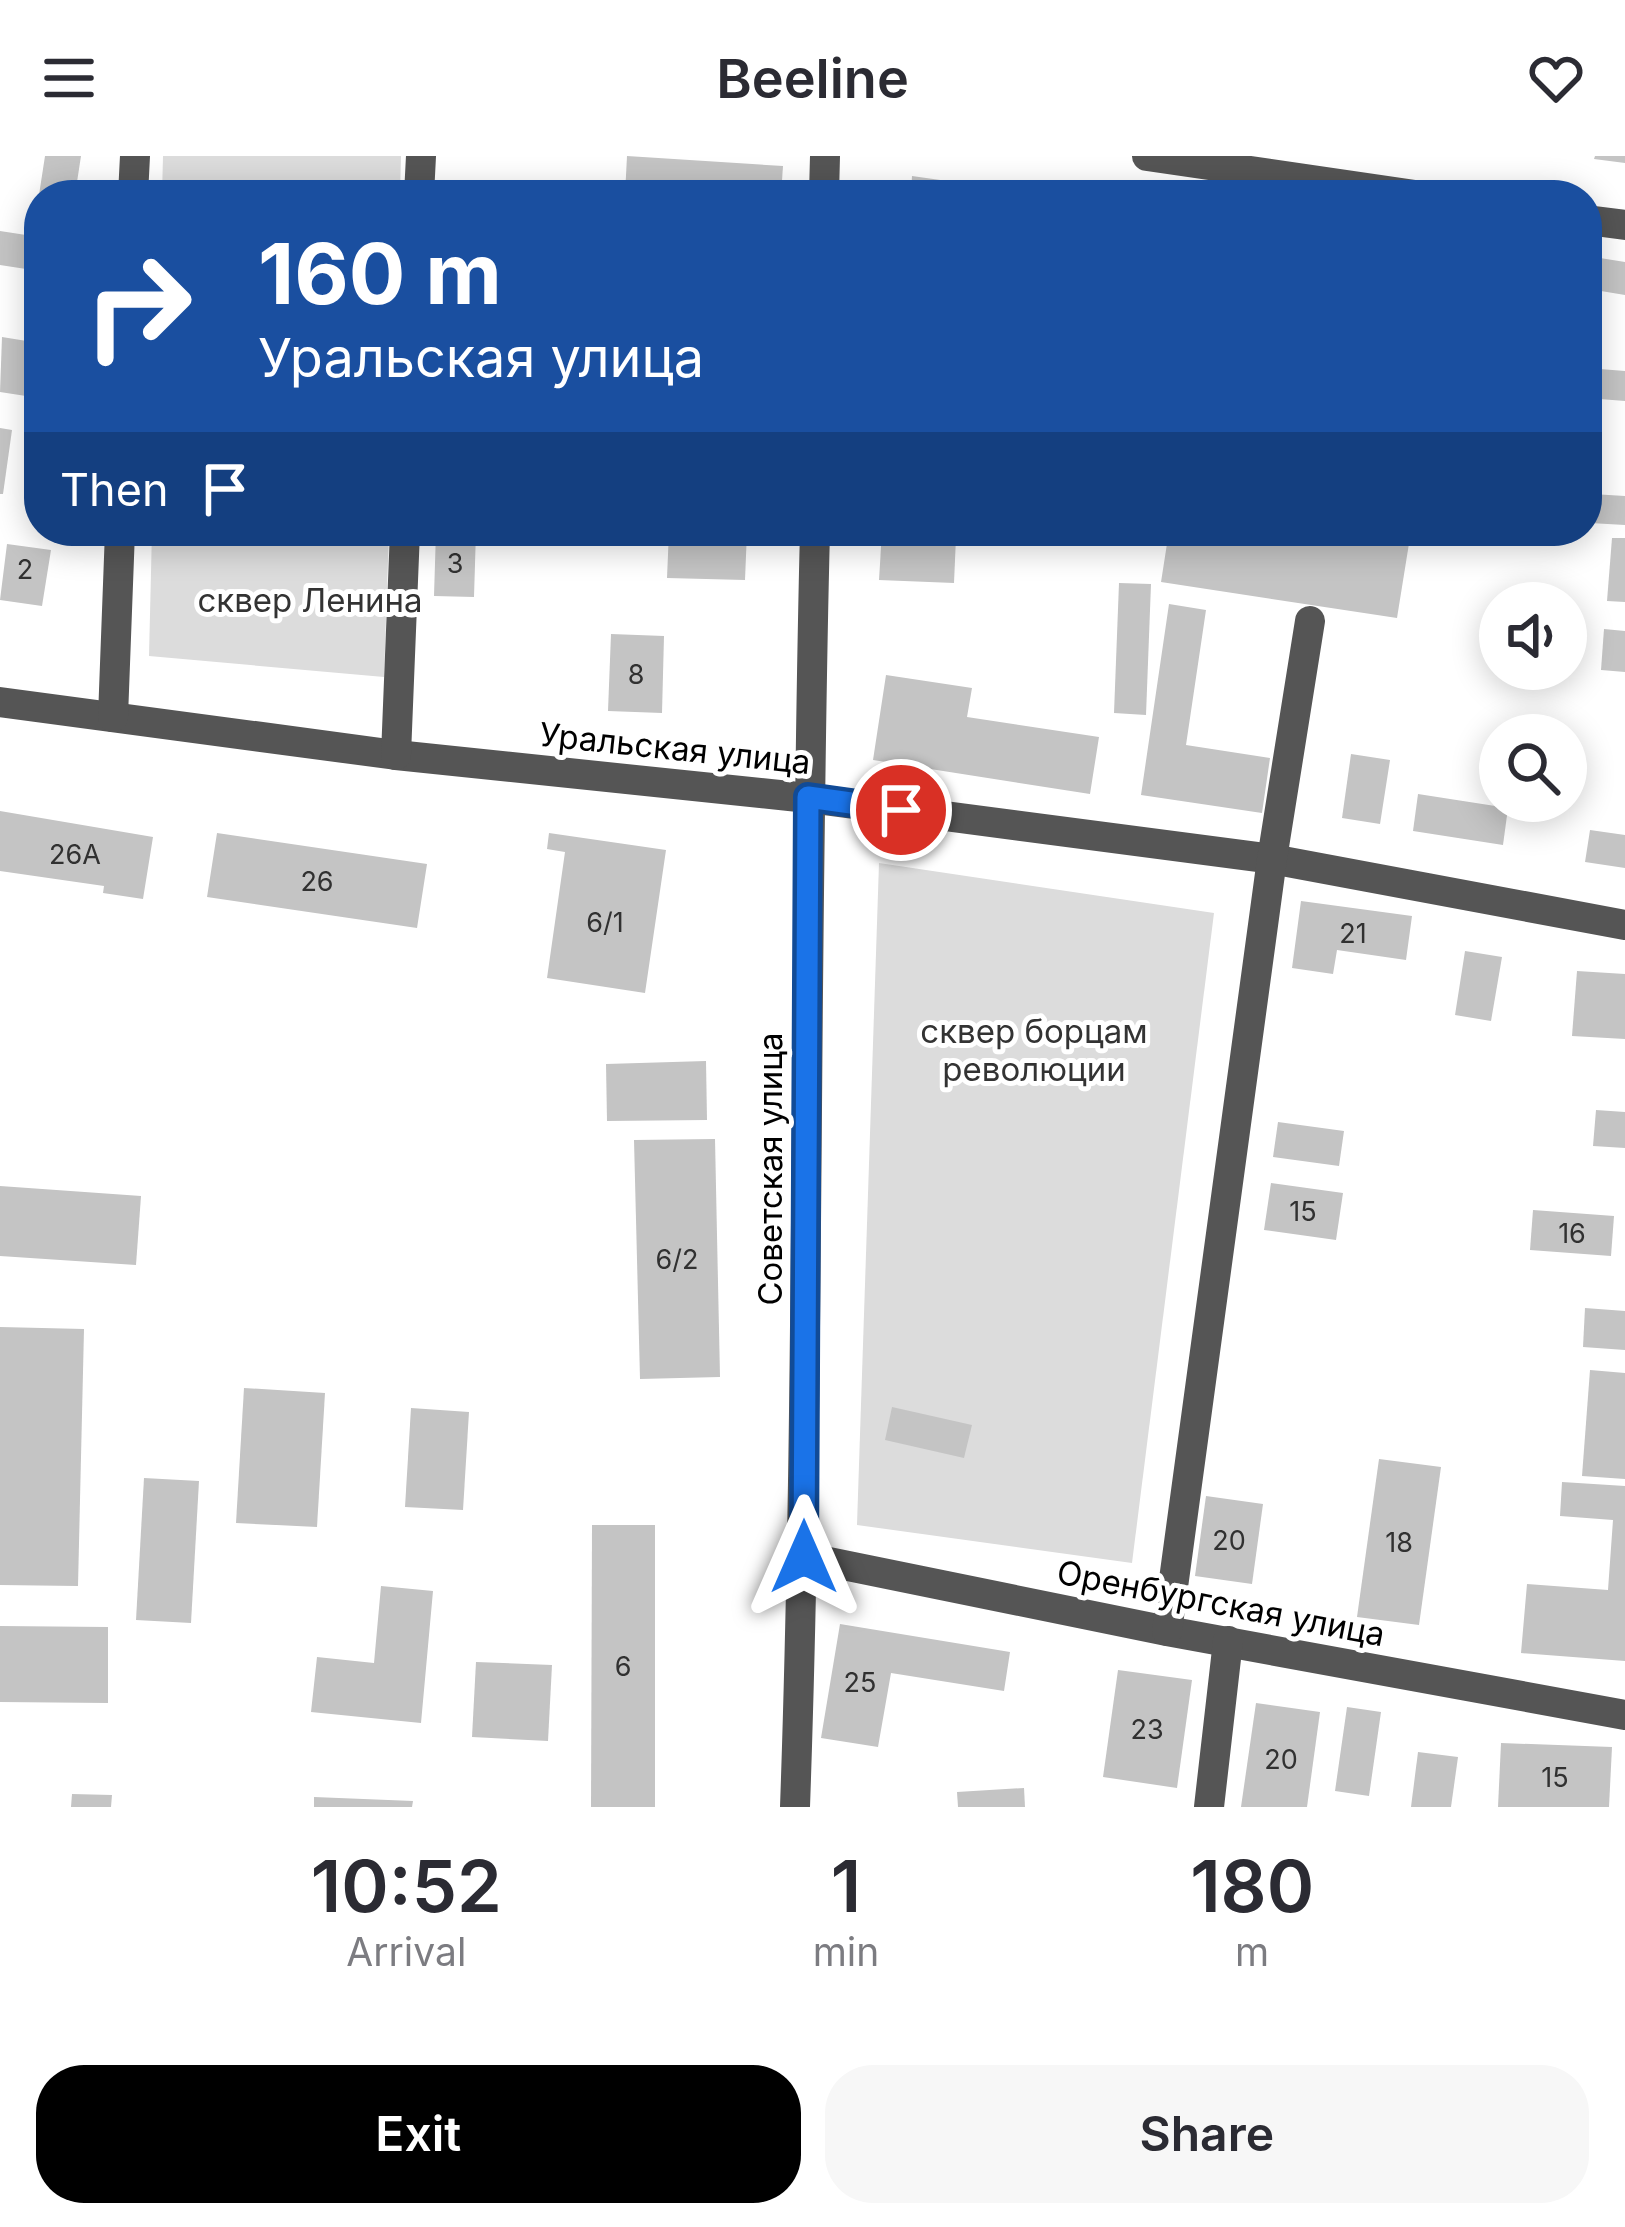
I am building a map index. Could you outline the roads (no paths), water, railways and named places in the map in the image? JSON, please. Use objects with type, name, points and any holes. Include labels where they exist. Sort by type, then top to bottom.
[{"type":"street","points":[[1148,156],[1312,180]]},
{"type":"street","points":[[113,717],[119,546]]},
{"type":"street","points":[[396,755],[404,546]]},
{"type":"street","name":"Советская улица","points":[[795,1807],[804,1557],[808,797],[815,546]]},
{"type":"street","points":[[1167,1631],[1272,860],[1310,621]]},
{"type":"street","name":"Уральская улица","points":[[0,702],[396,755],[808,797],[1272,860],[1625,925]]},
{"type":"street","name":"Оренбургская улица","points":[[804,1557],[1167,1631],[1625,1715]]},
{"type":"street","points":[[1209,1807],[1228,1642]]},
{"type":"park label","name":"сквер Ленина","points":[[310,600]]},
{"type":"park label","name":"сквер борцам революции","points":[[1034,1050]]}]
